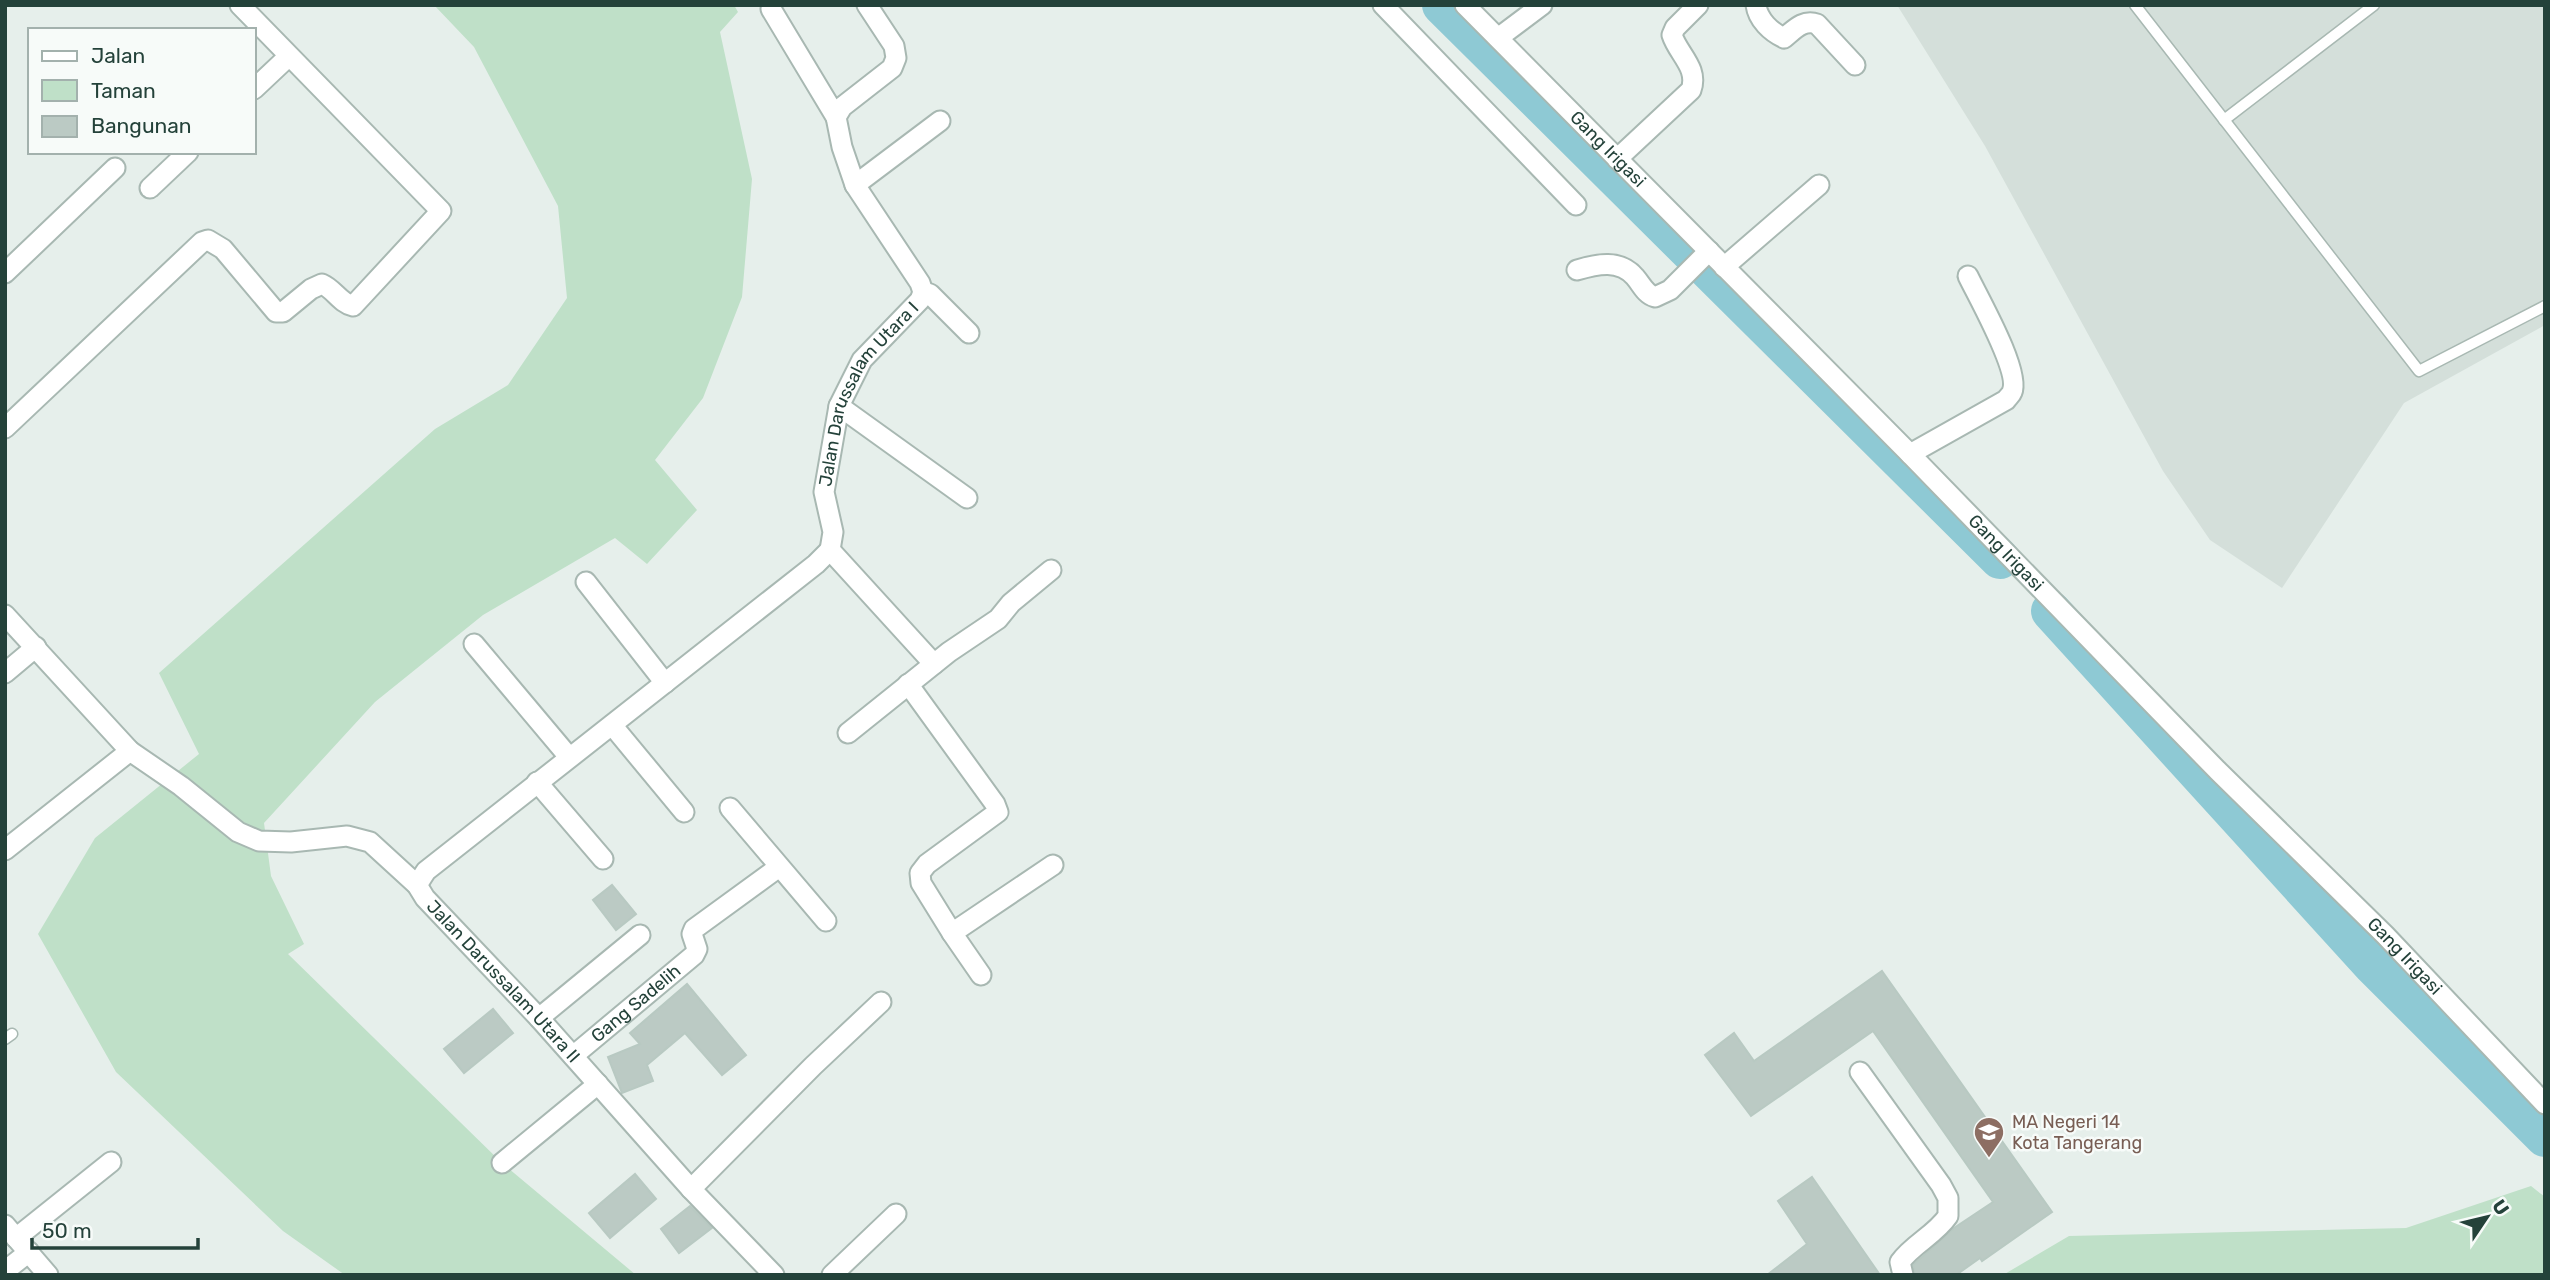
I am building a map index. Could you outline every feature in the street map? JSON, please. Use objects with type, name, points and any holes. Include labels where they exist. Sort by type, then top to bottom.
[{"type":"street","points":[[5,428],[202,242],[208,240],[223,249],[276,312],[283,312],[311,289],[322,284],[346,304],[353,306],[441,211],[240,5]]},
{"type":"street","points":[[836,117],[842,107],[892,68],[896,58],[894,46],[867,5]]},
{"type":"street","points":[[1383,5],[1576,205]]},
{"type":"street","name":"Gang Irigasi","points":[[1465,5],[1707,254],[1724,267],[1910,454],[2217,770],[2385,936],[2545,1104]]},
{"type":"street","points":[[1498,38],[1542,5]]},
{"type":"street","points":[[1617,159],[1691,90],[1694,84],[1691,69],[1672,35],[1675,28],[1698,5]]},
{"type":"street","points":[[1756,5],[1757,12],[1772,33],[1784,38],[1801,24],[1810,21],[1817,24],[1856,65]]},
{"type":"street","name":"Jalan Darussalam Utara I","points":[[771,9],[836,117],[842,147],[855,185],[920,283],[923,292],[920,300],[862,360],[839,405],[824,492],[833,532],[830,550]]},
{"type":"street","points":[[256,87],[288,57]]},
{"type":"street","points":[[855,185],[940,121]]},
{"type":"street","points":[[150,188],[186,154]]},
{"type":"street","points":[[5,273],[115,168]]},
{"type":"street","points":[[1724,267],[1819,185]]},
{"type":"street","points":[[1577,270],[1605,264],[1627,269],[1644,290],[1655,297],[1670,290],[1707,254]]},
{"type":"street","points":[[1910,454],[2006,400],[2013,391],[2014,379],[2010,362],[1968,276]]},
{"type":"street","points":[[923,292],[930,294],[970,333]]},
{"type":"street","points":[[839,405],[967,498]]},
{"type":"street","points":[[417,885],[426,871],[816,564],[830,550],[934,664]]},
{"type":"street","points":[[848,733],[934,664],[998,620],[1011,603],[1051,570]]},
{"type":"street","points":[[586,582],[665,683]]},
{"type":"street","name":"Jalan Darussalam Utara II","points":[[5,615],[130,751],[181,786],[237,832],[259,841],[290,842],[347,836],[370,842],[417,885],[425,898],[539,1018],[691,1189],[774,1275]]},
{"type":"street","points":[[474,644],[569,757]]},
{"type":"street","points":[[5,673],[36,647]]},
{"type":"street","points":[[908,684],[995,804],[998,812],[927,864],[920,873],[921,883],[981,975]]},
{"type":"street","points":[[612,725],[684,812]]},
{"type":"street","points":[[5,850],[130,751]]},
{"type":"street","points":[[537,782],[603,859]]},
{"type":"street","points":[[730,808],[825,921]]},
{"type":"street","points":[[952,933],[1053,865]]},
{"type":"street","name":"Gang Sadelih","points":[[573,1056],[694,955],[697,949],[692,934],[694,929],[779,867]]},
{"type":"street","points":[[539,1018],[640,934]]},
{"type":"street","points":[[691,1189],[881,1002]]},
{"type":"street","points":[[1860,1072],[1948,1198],[1948,1216],[1900,1262],[1903,1275]]},
{"type":"street","points":[[502,1163],[598,1084]]},
{"type":"street","points":[[5,1271],[17,1239],[111,1162]]},
{"type":"street","points":[[832,1275],[896,1214]]},
{"type":"street","points":[[17,1239],[48,1275]]},
{"type":"lane","points":[[2134,5],[2419,371],[2545,306]]},
{"type":"lane","points":[[2224,120],[2374,5]]},
{"type":"shaded area","points":[[1897,5],[2545,5],[2545,325],[2404,403],[2282,588],[2210,540],[2163,471],[1985,146]]},
{"type":"green space","points":[[434,5],[734,5],[738,12],[720,32],[752,179],[742,297],[703,398],[655,460],[697,510],[647,564],[615,538],[483,615],[375,702],[264,823],[271,876],[304,944],[288,954],[502,1163],[636,1275],[345,1275],[283,1231],[116,1072],[38,934],[95,838],[199,754],[159,673],[435,429],[508,385],[567,298],[558,206],[474,47]]},
{"type":"green space","points":[[2531,1186],[2545,1197],[2545,1275],[2003,1275],[2069,1236],[2406,1228]]},
{"type":"building","points":[[612,885],[636,914],[616,930],[593,900]]},
{"type":"building","name":"MA Negeri 14 Kota Tangerang","points":[[1882,971],[2052,1212],[1982,1261],[1980,1258],[1956,1275],[1915,1275],[1913,1265],[1954,1228],[1993,1202],[1873,1031],[1751,1116],[1705,1055],[1734,1033],[1754,1061]]},
{"type":"building","points":[[687,984],[746,1055],[722,1075],[685,1033],[647,1065],[653,1081],[622,1093],[608,1057],[640,1044],[630,1033]]},
{"type":"building","points":[[493,1009],[513,1033],[464,1073],[444,1049]]},
{"type":"building","points":[[635,1174],[656,1199],[610,1238],[589,1213]]},
{"type":"building","points":[[1812,1177],[1880,1275],[1767,1275],[1807,1244],[1778,1201]]},
{"type":"building","points":[[690,1206],[712,1228],[679,1253],[661,1229]]},
{"type":"waterway","points":[[1442,5],[2000,559]]},
{"type":"waterway","points":[[2051,611],[2372,964],[2545,1137]]},
{"type":"place","name":"MA Negeri 14 Kota Tangerang","points":[[1989,1159]]}]
